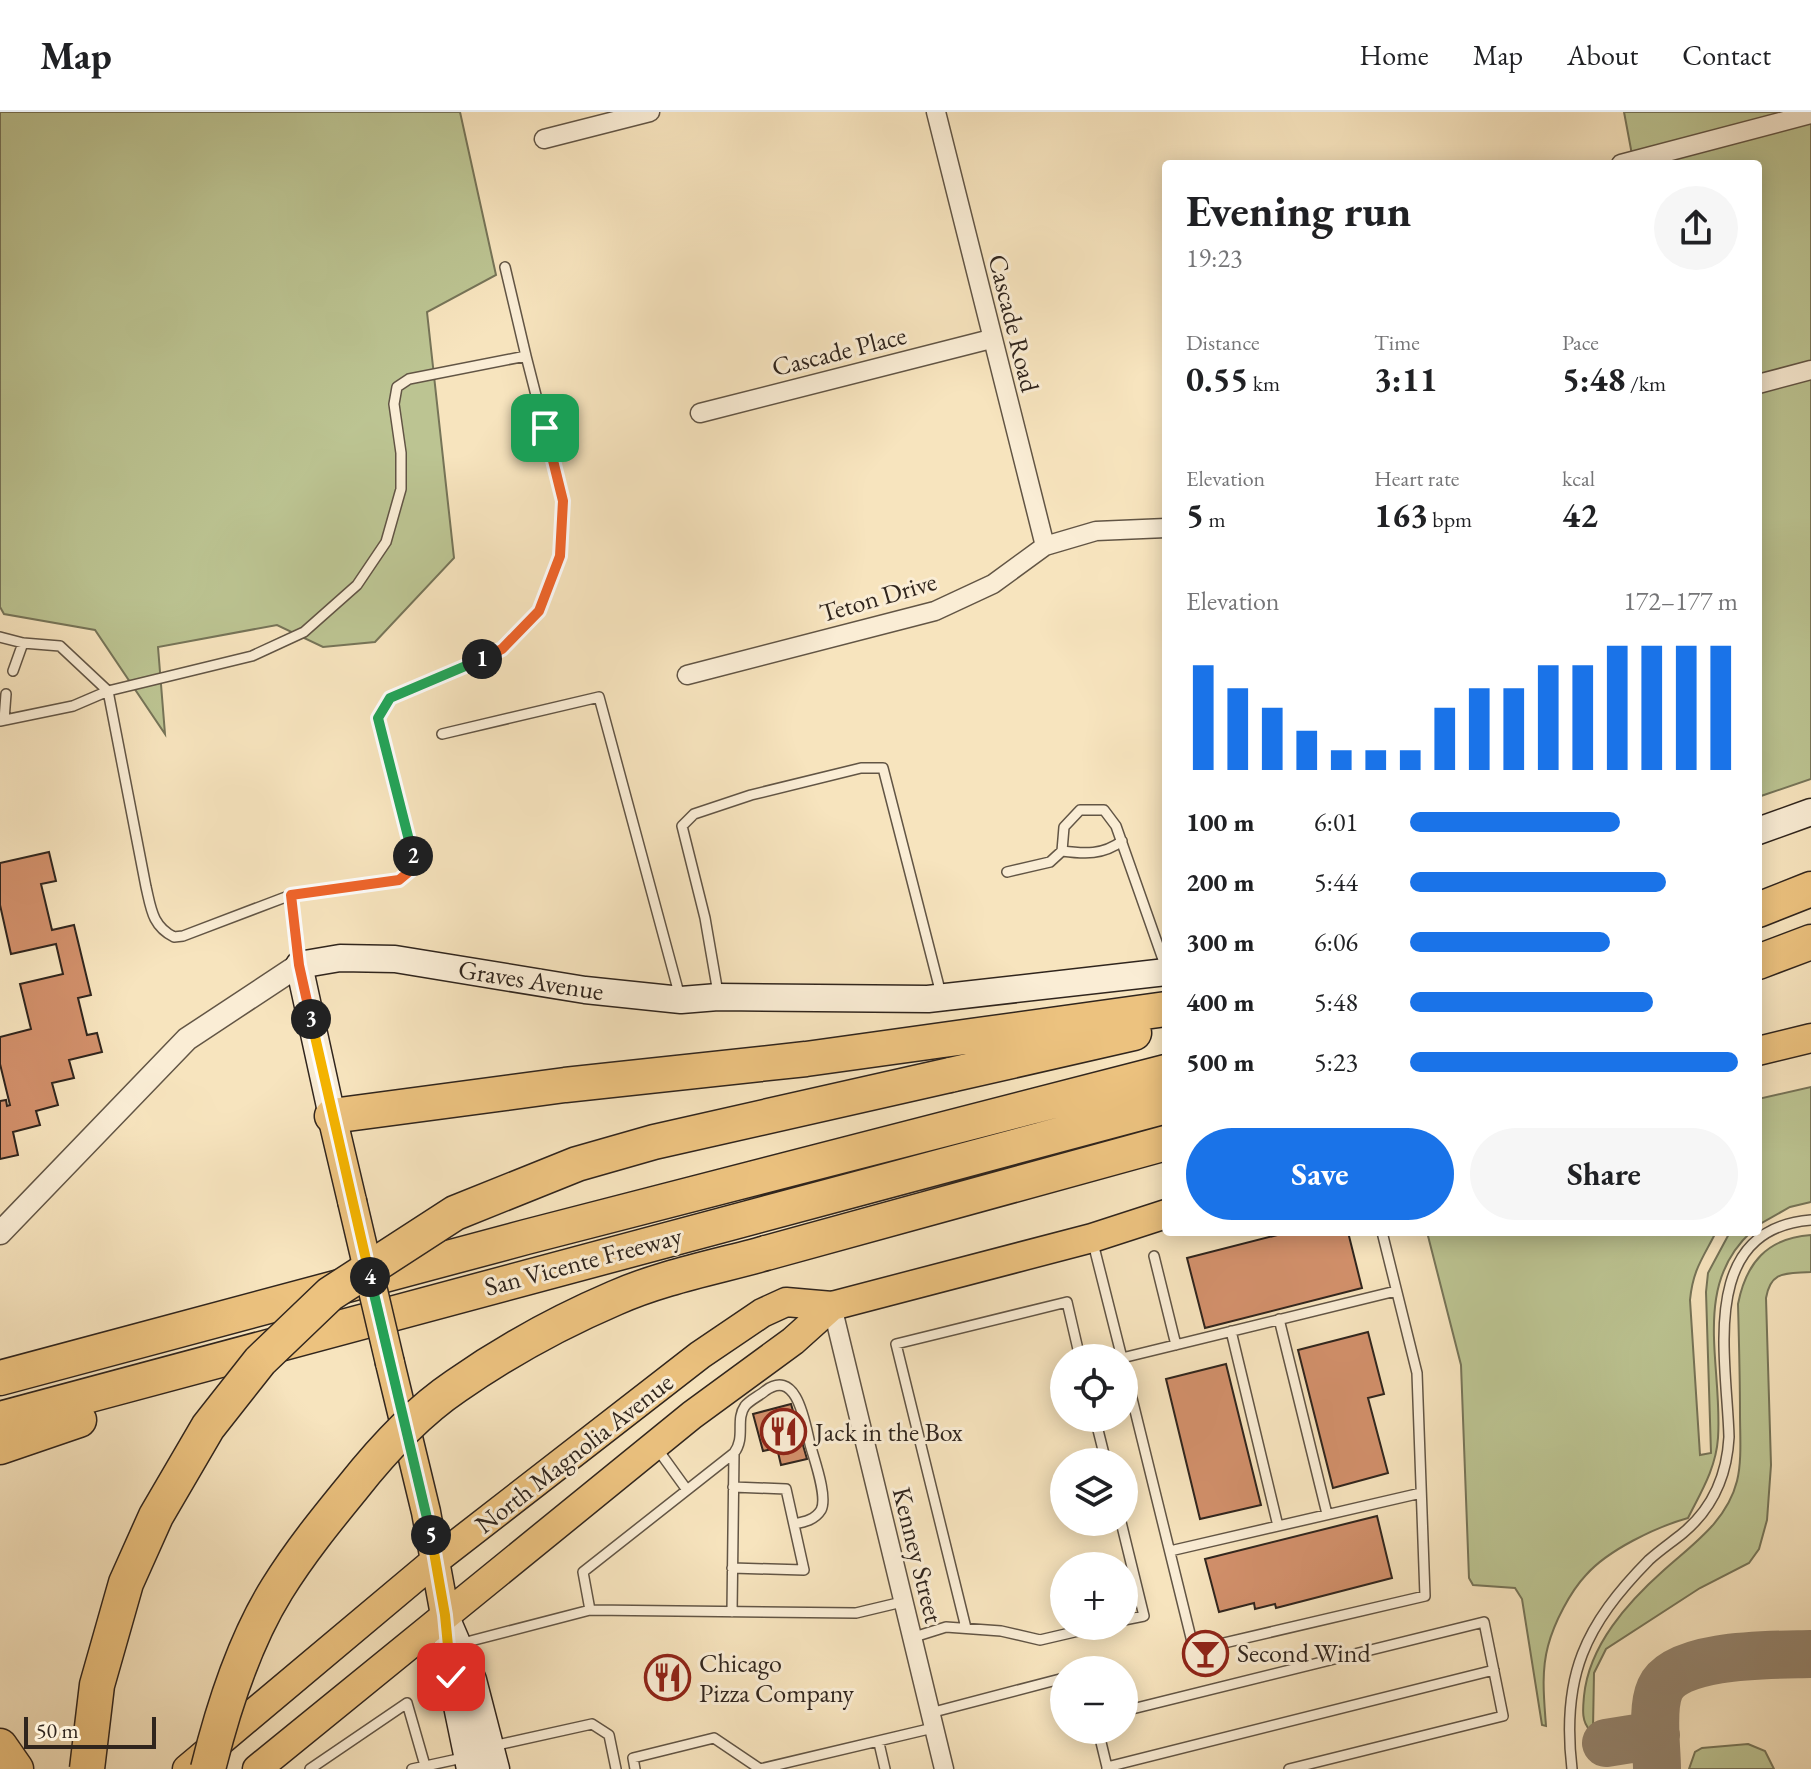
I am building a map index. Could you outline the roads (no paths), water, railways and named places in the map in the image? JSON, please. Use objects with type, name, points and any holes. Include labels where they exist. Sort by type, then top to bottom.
[{"type":"highway","points":[[1762,883],[1811,871]]},
{"type":"highway","points":[[1762,908],[1811,889]]},
{"type":"highway","points":[[1762,950],[1811,934]]},
{"type":"highway","points":[[1762,960],[1811,942]]},
{"type":"highway","points":[[332,1116],[565,1085],[806,1059],[1162,1010]]},
{"type":"highway","points":[[87,1769],[97,1685],[126,1583],[156,1516],[208,1427],[260,1361],[330,1294],[455,1213],[577,1164],[654,1142],[1162,1027]]},
{"type":"highway","name":"San Vicente Freeway","points":[[0,1378],[541,1233],[1162,1073]]},
{"type":"highway","name":"San Vicente Freeway","points":[[0,1419],[1162,1107]]},
{"type":"highway","points":[[208,1769],[232,1688],[275,1591],[312,1536],[384,1448],[454,1387],[503,1355],[618,1296],[1162,1144]]},
{"type":"highway","points":[[0,1447],[203,1382],[437,1300]]},
{"type":"highway","points":[[0,1746],[16,1769]]},
{"type":"main road","points":[[1762,830],[1811,812]]},
{"type":"main road","name":"Graves Avenue","points":[[299,965],[340,958],[395,959],[585,990],[681,1000],[718,997],[942,998],[1162,970]]},
{"type":"main road","points":[[299,965],[436,1560],[451,1677],[481,1761]]},
{"type":"main road","points":[[1762,1050],[1811,1038]]},
{"type":"main road","name":"North Magnolia Avenue","points":[[187,1769],[436,1560],[740,1326],[786,1302],[832,1306],[1092,1238],[1162,1215]]},
{"type":"main road","name":"North Magnolia Avenue","points":[[257,1769],[742,1376],[793,1341],[832,1306]]},
{"type":"main road","points":[[445,1615],[473,1680],[481,1761]]},
{"type":"street","points":[[544,139],[650,112]]},
{"type":"street","name":"Cascade Road","points":[[936,112],[1045,546]]},
{"type":"street","points":[[1636,160],[1811,114]]},
{"type":"street","name":"Cascade Place","points":[[700,413],[991,339]]},
{"type":"street","points":[[1762,383],[1811,370]]},
{"type":"street","name":"Teton Drive","points":[[687,675],[935,611],[993,584],[1045,546],[1096,531],[1162,528]]},
{"type":"street","name":"Graves Avenue","points":[[0,1233],[187,1039],[299,965]]},
{"type":"street","name":"Kenney Street","points":[[832,1306],[944,1769]]},
{"type":"lane","points":[[0,637],[23,643],[60,646],[108,691],[153,917],[158,926],[174,937],[291,895],[399,880],[411,870],[413,852],[378,718],[390,698],[502,649],[539,611],[560,556],[563,501],[505,267]]},
{"type":"lane","points":[[6,694],[2,720],[73,706],[108,691],[252,656],[304,632],[357,585],[386,542],[401,489],[401,453],[394,404],[397,387],[409,379],[526,356]]},
{"type":"lane","points":[[13,671],[23,643]]},
{"type":"lane","points":[[442,734],[599,697],[681,1000]]},
{"type":"lane","points":[[718,997],[705,918],[682,826],[694,814],[751,795],[861,768],[883,768],[942,998]]},
{"type":"lane","points":[[1007,872],[1050,862],[1062,851],[1064,827],[1080,810],[1104,810],[1122,841],[1162,958]]},
{"type":"lane","points":[[1062,851],[1085,854],[1108,851],[1122,841]]},
{"type":"lane","points":[[291,895],[299,965]]},
{"type":"lane","points":[[1762,1236],[1784,1224],[1811,1220]]},
{"type":"lane","points":[[1138,1422],[1194,1650],[1425,1596],[1417,1373],[1383,1236]]},
{"type":"lane","points":[[1572,1769],[1569,1720],[1572,1692],[1587,1640],[1618,1595],[1650,1560],[1703,1512],[1722,1480],[1729,1437],[1725,1306],[1733,1273],[1744,1253],[1762,1236]]},
{"type":"lane","points":[[1092,1238],[1122,1358],[1396,1291]]},
{"type":"lane","points":[[1154,1256],[1176,1345]]},
{"type":"lane","points":[[966,1628],[896,1344],[1067,1302],[1077,1344]]},
{"type":"lane","points":[[1279,1319],[1327,1514]]},
{"type":"lane","points":[[1231,1331],[1278,1526]]},
{"type":"lane","points":[[590,1610],[583,1572],[734,1453],[741,1444],[741,1419],[748,1404],[776,1384],[792,1391],[800,1405],[823,1497],[819,1513],[814,1518],[794,1524]]},
{"type":"lane","points":[[655,1446],[687,1490]]},
{"type":"lane","points":[[732,1612],[734,1453]]},
{"type":"lane","points":[[732,1568],[804,1570],[786,1489],[733,1487]]},
{"type":"lane","points":[[1170,1551],[1421,1493]]},
{"type":"lane","points":[[1138,1591],[1144,1616],[1138,1617]]},
{"type":"lane","points":[[458,1645],[590,1610],[856,1613],[902,1602]]},
{"type":"lane","points":[[1138,1708],[1484,1622],[1503,1716],[1289,1769]]},
{"type":"lane","points":[[911,1638],[946,1627],[1001,1631],[1040,1640],[1050,1638]]},
{"type":"lane","points":[[1101,1744],[1107,1768],[1494,1670]]},
{"type":"lane","points":[[635,1769],[633,1758],[714,1738],[760,1769],[879,1743],[931,1720],[1050,1682]]},
{"type":"lane","points":[[310,1769],[407,1703],[426,1767]]},
{"type":"lane","points":[[412,1769],[481,1761],[592,1724],[609,1735],[616,1769]]},
{"type":"lane","points":[[879,1743],[885,1769]]},
{"type":"place","name":"Jack in the Box","points":[[784,1432]]},
{"type":"place","name":"Second Wind","points":[[1206,1653]]},
{"type":"place","name":"Chicago Pizza Company","points":[[668,1678]]}]
